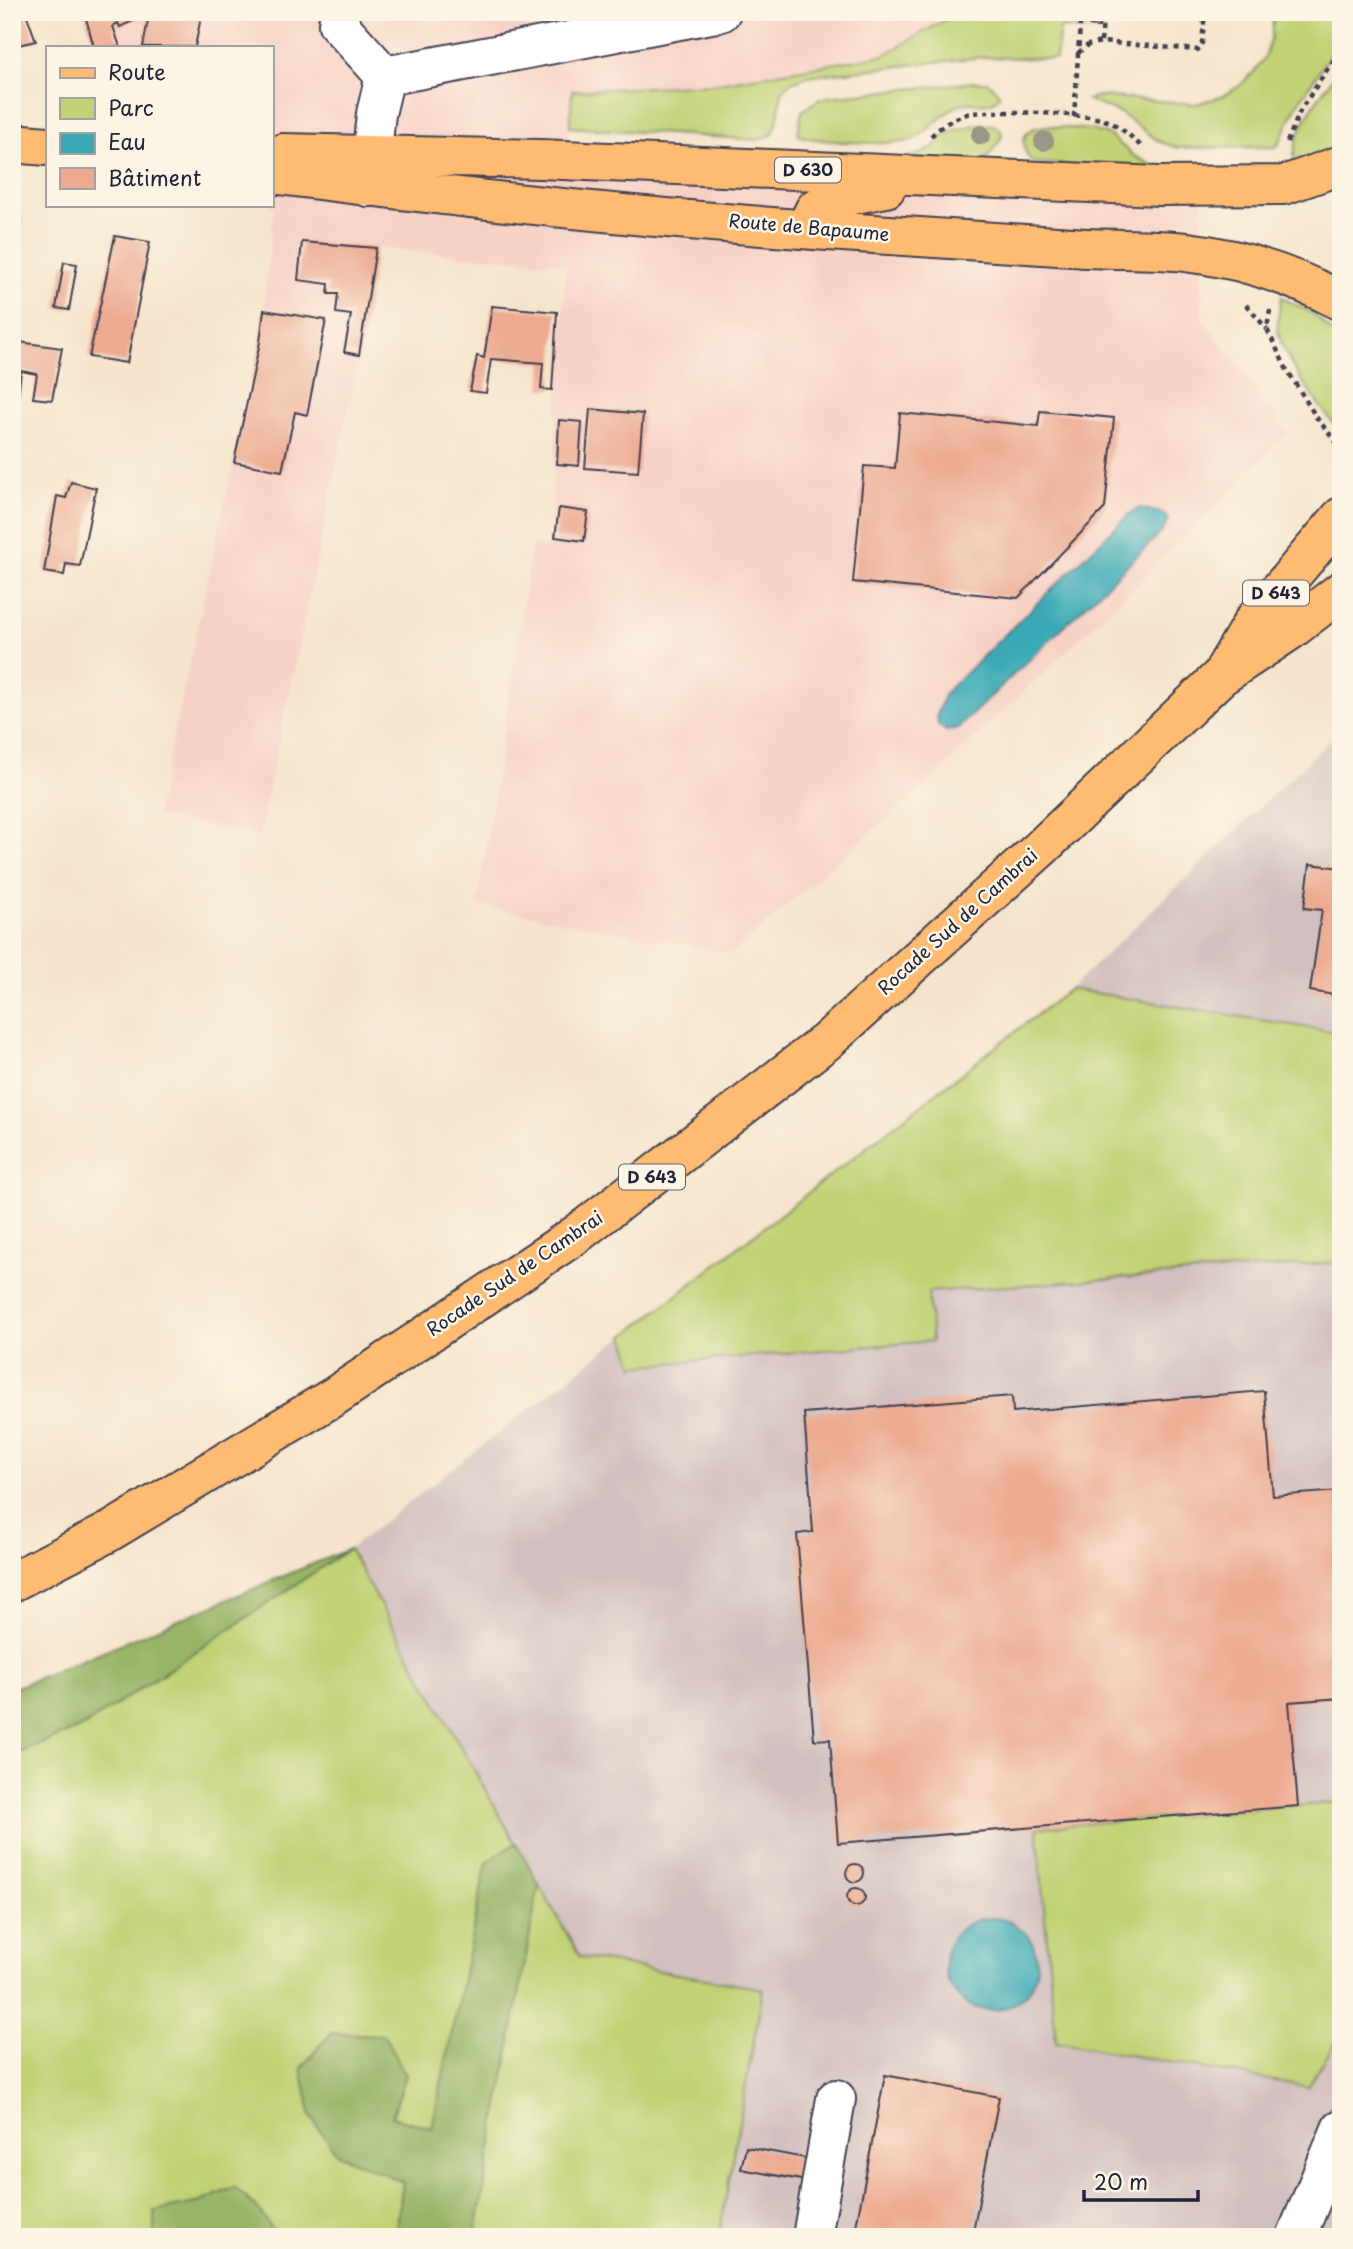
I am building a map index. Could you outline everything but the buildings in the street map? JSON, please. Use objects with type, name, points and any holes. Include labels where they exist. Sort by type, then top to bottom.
[{"type":"main road","points":[[12,143],[46,146]]},
{"type":"main road","name":"Route de Bapaume","points":[[273,153],[369,172],[805,229],[1215,256],[1276,273],[1341,301]]},
{"type":"main road","name":"Route de Bapaume","points":[[273,174],[369,172],[540,159],[1159,186],[1259,187],[1284,185],[1341,165]]},
{"type":"main road","points":[[805,229],[816,209],[836,198],[950,177]]},
{"type":"main road","name":"Rocade Sud de Cambrai","points":[[1220,677],[1254,620],[1341,517]]},
{"type":"main road","name":"Rocade Sud de Cambrai","points":[[12,1582],[109,1532],[335,1396],[577,1234],[827,1041],[1041,848],[1220,677],[1292,630],[1341,591]]},
{"type":"street","points":[[340,12],[338,24],[385,76]]},
{"type":"street","points":[[385,76],[721,12]]},
{"type":"street","points":[[369,172],[376,114],[385,76]]},
{"type":"street","points":[[812,2237],[836,2099]]},
{"type":"street","points":[[1296,2237],[1341,2129]]},
{"type":"path","points":[[1101,42],[1101,20],[1104,12]]},
{"type":"path","points":[[1078,53],[1101,42],[1198,50],[1202,43],[1205,12]]},
{"type":"path","points":[[1074,117],[1080,24]]},
{"type":"path","points":[[1286,145],[1301,109],[1341,49]]},
{"type":"shaded area","points":[[89,12],[959,12],[884,55],[713,84],[573,91],[569,145],[1202,175],[1202,318],[1288,433],[1153,569],[915,794],[731,954],[477,905],[532,546],[549,547],[566,264],[376,248],[366,324],[259,836],[156,815],[260,342],[274,207],[267,206],[273,206],[273,46],[94,46],[85,15]]},
{"type":"shaded area","points":[[1341,730],[1341,2237],[12,2237],[12,1689],[349,1549],[1070,989]]},
{"type":"green space","points":[[959,12],[1107,12],[1105,31],[1060,28],[1056,59],[983,57],[808,76],[791,82],[782,92],[777,123],[772,135],[758,140],[570,127],[572,91],[713,84],[884,55]]},
{"type":"green space","points":[[1274,12],[1341,12],[1341,38],[1297,105],[1277,147],[1178,148],[1160,142],[1120,113],[1087,100],[1099,96],[1196,104],[1220,97],[1238,87],[1265,57],[1271,38]]},
{"type":"green space","points":[[1341,67],[1341,150],[1294,168],[1297,141],[1308,114]]},
{"type":"green space","points":[[988,82],[1000,95],[992,102],[966,103],[954,107],[912,140],[889,143],[855,142],[821,140],[798,135],[802,111],[828,97]]},
{"type":"green space","points":[[980,124],[993,125],[1001,130],[1002,137],[982,165],[895,161],[923,153],[934,147],[944,135],[955,130]]},
{"type":"green space","points":[[1046,126],[1091,130],[1109,135],[1134,156],[1169,174],[1032,162],[1025,149],[1024,138],[1031,130]]},
{"type":"green space","points":[[1281,297],[1312,313],[1341,340],[1341,433],[1304,383],[1281,342],[1278,317]]},
{"type":"green space","points":[[1070,989],[1341,1033],[1341,1262],[928,1292],[932,1341],[634,1366],[624,1336]]},
{"type":"green space","points":[[349,1549],[580,1957],[763,1989],[719,2237],[12,2237],[12,1756],[84,1726]]},
{"type":"green space","points":[[349,1549],[84,1726],[12,1756],[12,1689]]},
{"type":"green space","points":[[1341,1802],[1341,2033],[1308,2087],[1056,2042],[1037,1828]]},
{"type":"green space","points":[[516,1843],[539,1884],[475,2237],[395,2237],[403,2182],[337,2154],[311,2117],[301,2068],[331,2033],[384,2035],[406,2075],[392,2117],[432,2128],[487,1862]]},
{"type":"green space","points":[[234,2187],[256,2207],[278,2237],[154,2237],[154,2211],[201,2202]]},
{"type":"water","points":[[1140,508],[1165,514],[1168,520],[1162,532],[958,728],[946,731],[938,725],[937,714],[945,693],[1128,515]]},
{"type":"water","points":[[991,1918],[1008,1922],[1023,1932],[1033,1947],[1037,1964],[1033,1981],[1023,1996],[1008,2006],[991,2010],[974,2006],[959,1996],[949,1981],[945,1964],[949,1947],[959,1932],[974,1922]]}]
